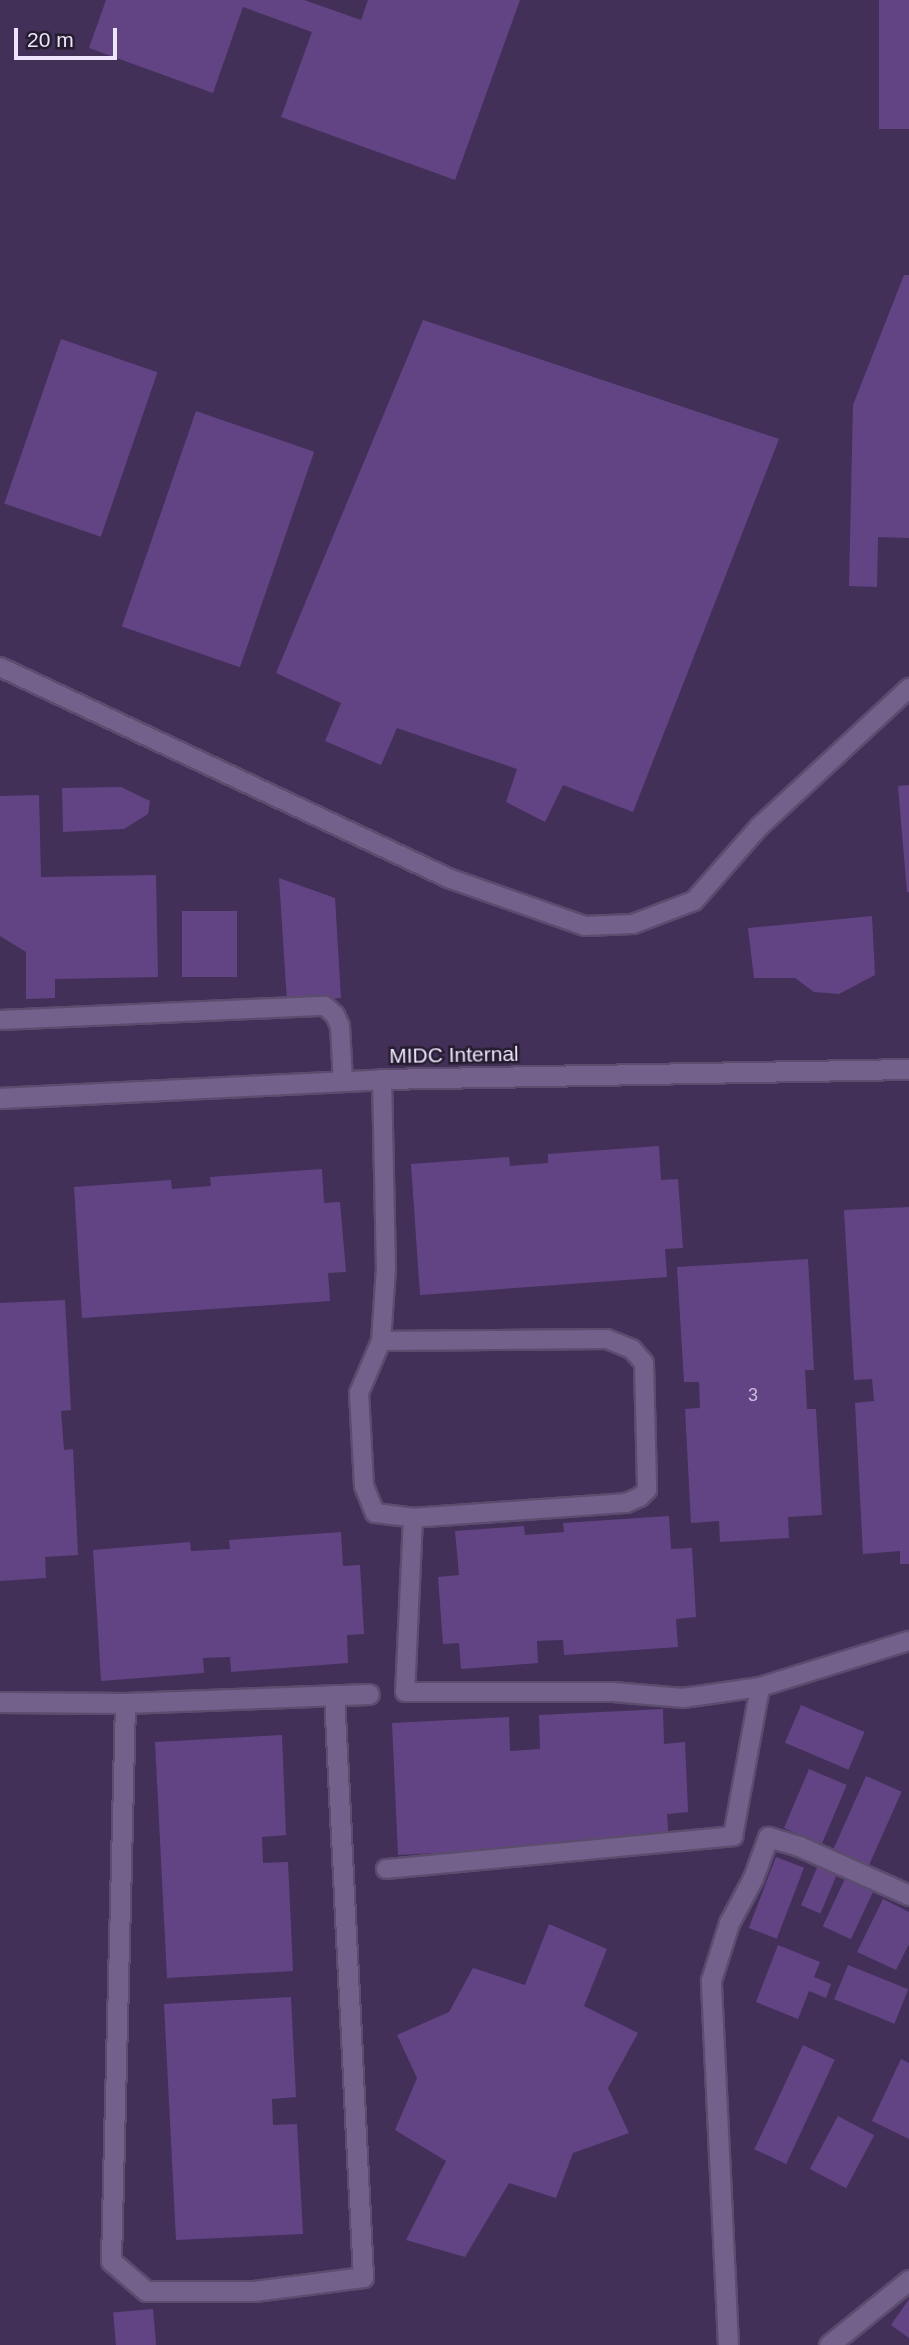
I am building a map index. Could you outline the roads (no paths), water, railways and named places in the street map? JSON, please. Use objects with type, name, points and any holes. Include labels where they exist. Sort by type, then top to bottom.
[{"type":"street","name":"MIDC Internal","points":[[0,1098],[382,1079],[909,1069]]},
{"type":"street","points":[[0,1702],[125,1703],[369,1693]]},
{"type":"street","points":[[125,1703],[111,2261],[146,2291],[254,2291],[363,2277],[334,1695]]},
{"type":"street","points":[[727,2345],[711,1980],[729,1923],[753,1878],[768,1837],[799,1846],[909,1895]]},
{"type":"street","points":[[830,2345],[909,2280]]},
{"type":"lane","points":[[0,667],[448,878],[585,926],[632,924],[694,901],[759,827],[909,688]]},
{"type":"lane","points":[[0,1020],[325,1006],[335,1015],[340,1026],[343,1081]]},
{"type":"lane","points":[[381,1340],[607,1339],[632,1349],[643,1363],[647,1490],[640,1497],[626,1503],[413,1518],[375,1513],[364,1486],[359,1393],[381,1340],[386,1268],[382,1079]]},
{"type":"lane","points":[[413,1518],[405,1692],[613,1692],[683,1698],[760,1687],[909,1640]]},
{"type":"lane","points":[[387,1869],[733,1836],[760,1687]]}]
